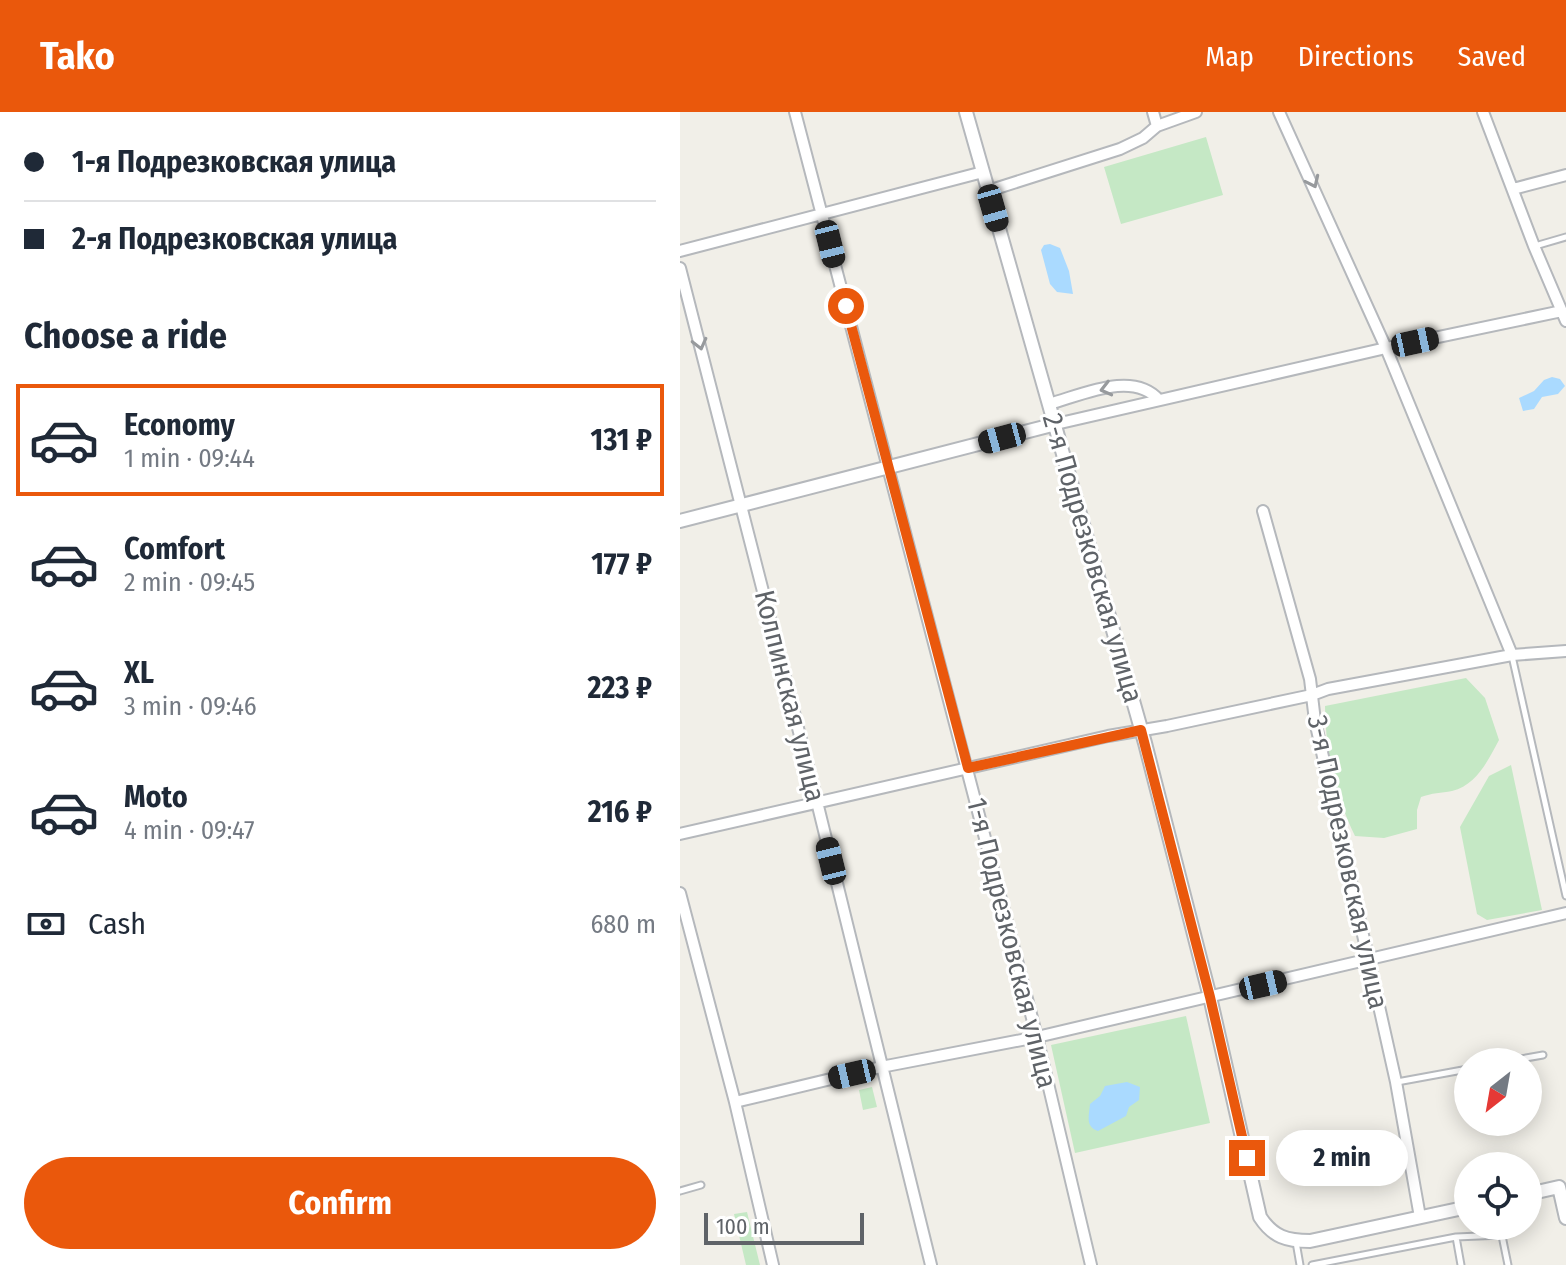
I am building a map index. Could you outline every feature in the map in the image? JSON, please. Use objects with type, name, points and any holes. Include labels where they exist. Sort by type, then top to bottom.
[{"type":"street","name":"1-я Подрезковская улица","points":[[795,112],[968,768],[1091,1265]]},
{"type":"street","name":"2-я Подрезковская улица","points":[[966,112],[1141,730],[1210,997],[1260,1217],[1275,1235],[1296,1241]]},
{"type":"street","points":[[1153,112],[1157,126]]},
{"type":"street","points":[[988,191],[1120,149],[1143,138],[1157,126],[1196,112]]},
{"type":"street","points":[[1279,112],[1386,348],[1512,655]]},
{"type":"street","points":[[680,521],[1056,424],[1386,348],[1565,314],[1534,246],[1483,112]]},
{"type":"street","points":[[680,251],[983,172]]},
{"type":"street","points":[[1513,189],[1566,175]]},
{"type":"street","name":"Колпинская улица","points":[[680,268],[817,802],[931,1265]]},
{"type":"street","points":[[1049,404],[1133,384],[1149,390],[1159,400]]},
{"type":"street","name":"3-я Подрезковская улица","points":[[1263,511],[1312,695],[1315,721],[1396,1082],[1420,1217]]},
{"type":"street","points":[[680,834],[1328,689],[1512,655],[1566,651]]},
{"type":"street","points":[[680,893],[735,1102],[773,1265]]},
{"type":"street","points":[[735,1102],[881,1067],[1037,1037],[1566,913]]},
{"type":"street","points":[[1542,1190],[1563,1185],[1566,1218]]},
{"type":"street","points":[[1296,1241],[1310,1241],[1454,1210]]},
{"type":"lane","points":[[1534,246],[1566,237]]},
{"type":"lane","points":[[1512,655],[1566,896]]},
{"type":"lane","points":[[1396,1082],[1454,1072]]},
{"type":"lane","points":[[680,1191],[701,1185]]},
{"type":"lane","points":[[1312,1265],[1454,1237]]},
{"type":"lane","points":[[1457,1240],[1461,1265]]},
{"type":"lane","points":[[1503,1240],[1508,1265]]},
{"type":"lane","points":[[1296,1241],[1300,1265]]},
{"type":"green space","points":[[1206,137],[1223,195],[1121,224],[1104,167]]},
{"type":"green space","points":[[1466,678],[1485,698],[1499,740],[1481,771],[1461,788],[1421,797],[1417,829],[1384,838],[1355,836],[1333,773],[1325,706]]},
{"type":"green space","points":[[1511,765],[1542,910],[1487,920],[1477,914],[1460,827],[1489,776]]},
{"type":"green space","points":[[1186,1016],[1210,1123],[1075,1153],[1051,1045]]},
{"type":"green space","points":[[872,1087],[877,1107],[863,1110],[859,1090]]},
{"type":"green space","points":[[747,1212],[760,1265],[746,1265],[734,1214]]},
{"type":"water","points":[[1044,245],[1060,248],[1069,271],[1073,294],[1057,292],[1050,284],[1041,250]]},
{"type":"water","points":[[1552,377],[1560,379],[1565,386],[1558,394],[1542,397],[1534,409],[1523,411],[1519,398]]},
{"type":"water","points":[[1127,1082],[1140,1087],[1139,1100],[1129,1107],[1126,1116],[1098,1131],[1091,1127],[1090,1104],[1100,1096],[1105,1086]]},
{"type":"route","points":[[846,306],[968,768],[1141,730],[1210,997],[1247,1158]]}]
